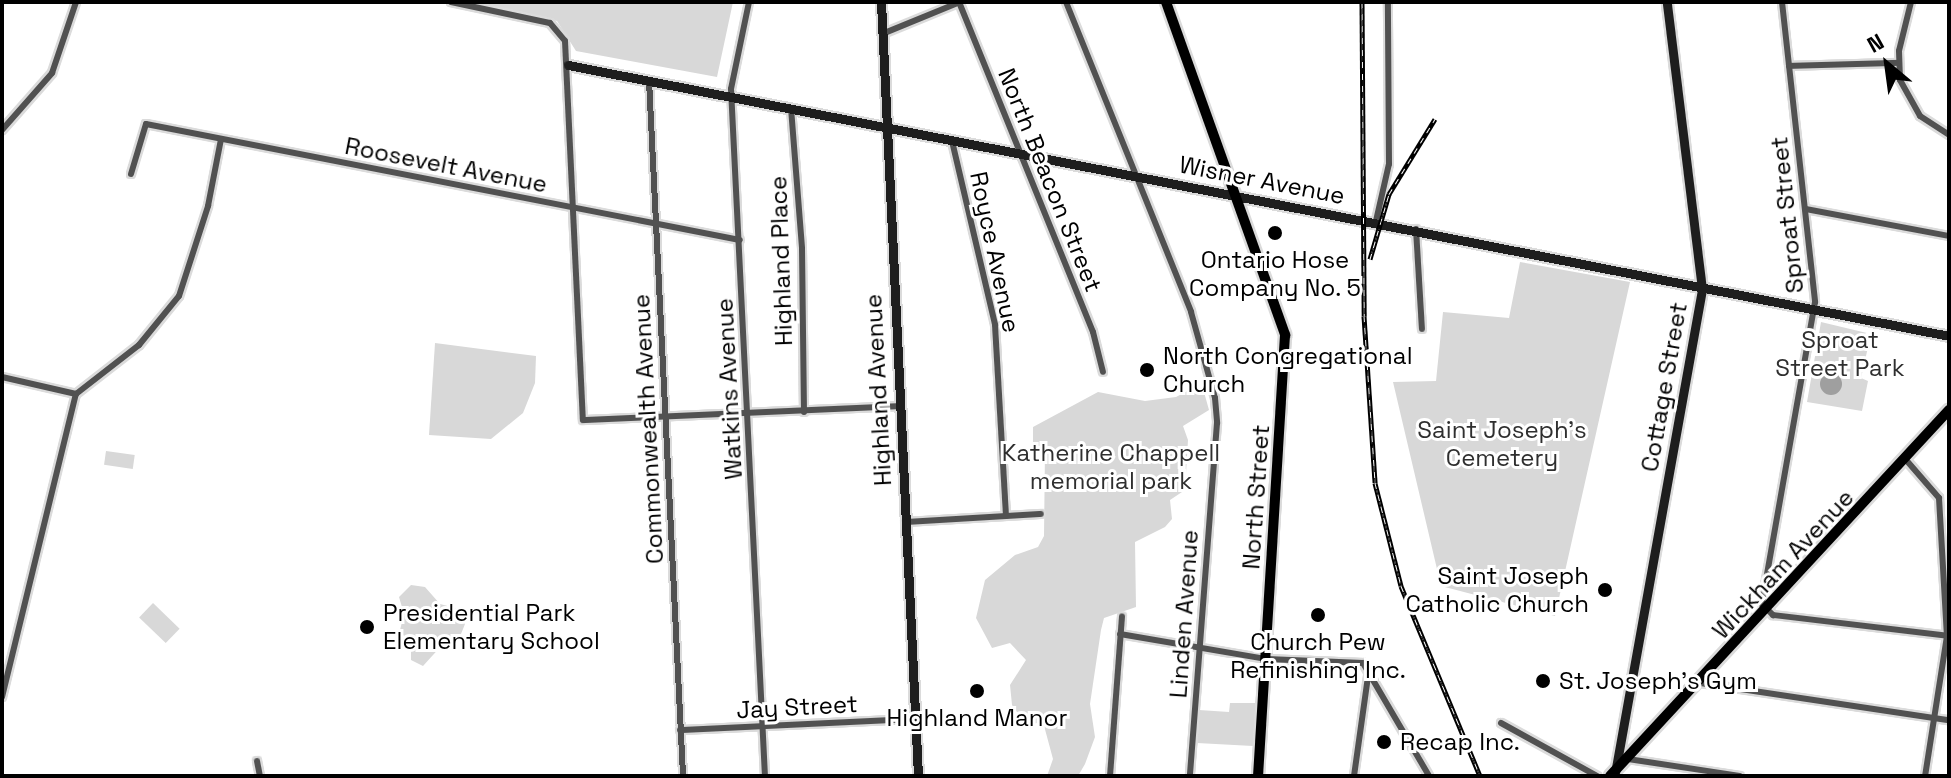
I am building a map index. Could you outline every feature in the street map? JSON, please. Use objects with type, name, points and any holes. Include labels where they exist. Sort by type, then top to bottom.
[{"type":"main road","name":"North Street","points":[[1166,2],[1282,318],[1286,349],[1258,776]]},
{"type":"main road","name":"Wickham Avenue","points":[[1613,774],[1907,461],[1949,410]]},
{"type":"street","points":[[2,130],[45,83],[76,2]]},
{"type":"street","points":[[451,2],[550,23],[565,41],[583,420],[899,406]]},
{"type":"street","name":"Watkins Avenue","points":[[749,2],[733,97],[765,776]]},
{"type":"street","name":"Highland Avenue","points":[[881,2],[880,35],[918,776]]},
{"type":"street","points":[[880,35],[959,2]]},
{"type":"street","name":"North Beacon Street","points":[[959,2],[1093,332],[1103,372]]},
{"type":"street","name":"Linden Avenue","points":[[1066,2],[1191,312],[1215,398],[1217,423],[1190,776]]},
{"type":"street","points":[[1376,221],[1389,164],[1388,2]]},
{"type":"street","name":"Cottage Street","points":[[1613,774],[1702,289],[1667,2]]},
{"type":"street","name":"Sproat Street","points":[[1768,611],[1762,604],[1815,310],[1782,2]]},
{"type":"street","points":[[1911,2],[1898,63],[1902,86],[1915,110],[1949,135]]},
{"type":"street","points":[[1789,66],[1898,63]]},
{"type":"street","name":"Wisner Avenue","points":[[568,65],[1137,177],[1416,228],[1702,289],[1949,336]]},
{"type":"street","name":"Commonwealth Avenue","points":[[649,79],[683,776]]},
{"type":"street","name":"Highland Place","points":[[791,108],[802,249],[804,412]]},
{"type":"street","name":"Roosevelt Avenue","points":[[131,174],[146,124],[740,240]]},
{"type":"street","points":[[2,697],[76,394],[139,345],[179,296],[208,206],[221,139]]},
{"type":"street","name":"Royce Avenue","points":[[952,141],[995,325],[1006,516]]},
{"type":"street","points":[[1806,209],[1949,236]]},
{"type":"street","points":[[1416,228],[1422,329]]},
{"type":"street","points":[[2,377],[76,394]]},
{"type":"street","points":[[1907,461],[1939,498],[1948,636],[1925,776]]},
{"type":"street","points":[[905,522],[1041,514]]},
{"type":"street","points":[[1768,611],[1948,636]]},
{"type":"street","points":[[1110,776],[1122,616]]},
{"type":"street","points":[[1120,634],[1199,645],[1267,659],[1354,660],[1369,669],[1429,776]]},
{"type":"street","points":[[1354,776],[1369,669]]},
{"type":"street","points":[[1700,683],[1949,720]]},
{"type":"street","name":"Jay Street","points":[[680,730],[915,719]]},
{"type":"street","points":[[1501,723],[1597,776]]},
{"type":"street","points":[[1628,759],[1740,776]]},
{"type":"street","points":[[257,761],[260,776]]},
{"type":"green space","points":[[476,2],[733,2],[717,77],[576,51],[557,21]]},
{"type":"green space","name":"Saint Joseph's Cemetery","points":[[1520,262],[1630,282],[1555,616],[1441,586],[1393,382],[1436,381],[1443,312],[1509,318]]},
{"type":"green space","name":"Sproat Street Park","points":[[1821,322],[1871,334],[1861,378],[1868,381],[1862,411],[1807,402]]},
{"type":"green space","points":[[435,343],[536,356],[535,383],[523,413],[491,439],[429,435]]},
{"type":"green space","name":"Katherine Chappell memorial park","points":[[1193,388],[1204,392],[1209,410],[1183,426],[1188,440],[1185,490],[1170,500],[1172,519],[1165,527],[1135,542],[1136,607],[1104,618],[1090,704],[1095,737],[1085,764],[1078,776],[1047,776],[1053,759],[1043,722],[1026,725],[1012,705],[1010,685],[1026,660],[1010,643],[992,648],[976,618],[985,580],[1015,555],[1038,547],[1044,536],[1045,449],[1033,443],[1033,427],[1098,392],[1145,401],[1176,397]]},
{"type":"green space","points":[[106,451],[135,455],[133,469],[104,465]]},
{"type":"green space","points":[[411,585],[425,587],[440,604],[459,609],[465,624],[461,634],[443,644],[423,666],[411,660],[411,647],[400,630],[404,614],[399,597]]},
{"type":"green space","points":[[153,603],[180,629],[166,643],[139,617]]},
{"type":"green space","points":[[1230,703],[1256,703],[1253,746],[1197,743],[1199,710],[1229,712]]},
{"type":"shaded area","points":[[1831,373],[1839,376],[1842,384],[1839,392],[1831,395],[1823,392],[1820,384],[1823,376]]},
{"type":"railway","points":[[1362,2],[1364,316],[1375,483],[1401,586],[1480,776]]},
{"type":"railway","points":[[1370,259],[1389,194],[1435,119]]},
{"type":"place","name":"Ontario Hose Company No. 5","points":[[1275,233]]},
{"type":"place","name":"North Congregational Church","points":[[1147,370]]},
{"type":"place","name":"Saint Joseph Catholic Church","points":[[1605,590]]},
{"type":"place","name":"Church Pew Refinishing Inc.","points":[[1318,615]]},
{"type":"place","name":"Presidential Park Elementary School","points":[[367,627]]},
{"type":"place","name":"St. Joseph's Gym","points":[[1543,681]]},
{"type":"place","name":"Highland Manor","points":[[977,691]]},
{"type":"place","name":"Recap Inc.","points":[[1384,742]]}]
